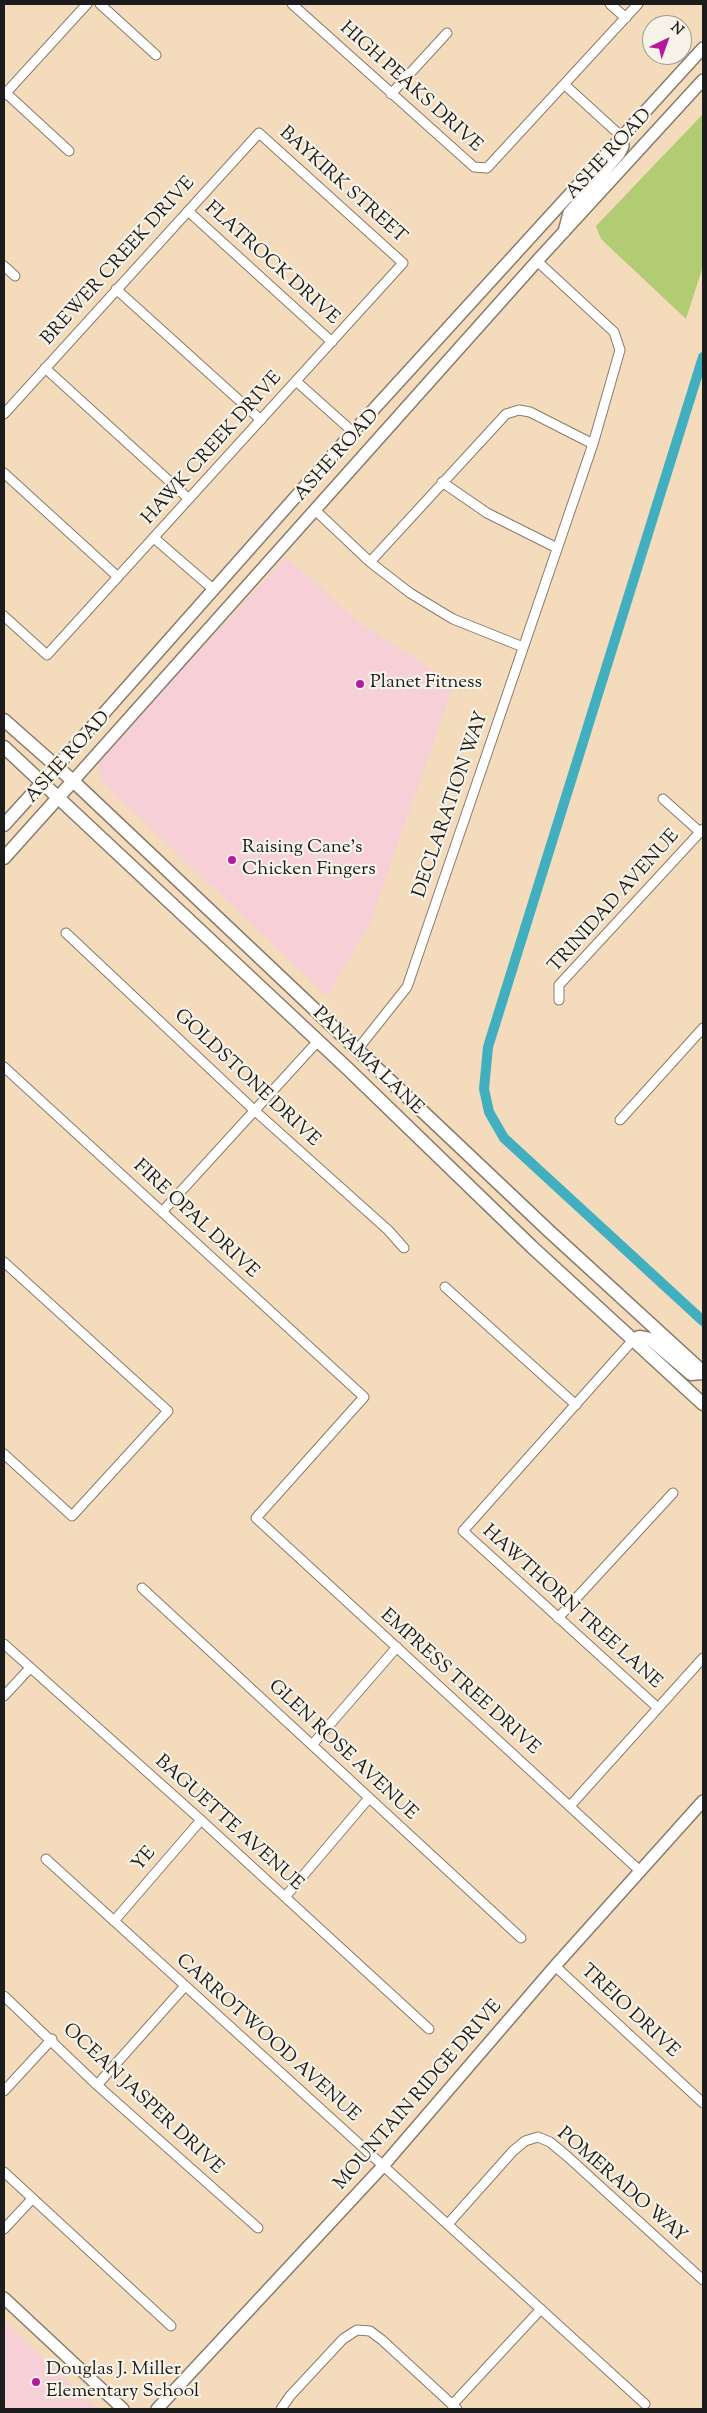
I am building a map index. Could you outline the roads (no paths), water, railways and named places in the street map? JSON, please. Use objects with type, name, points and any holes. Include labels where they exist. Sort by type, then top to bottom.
[{"type":"main road","name":"PANAMA LANE","points":[[4,720],[73,781],[357,1050],[703,1372]]},
{"type":"main road","name":"PANAMA LANE","points":[[4,747],[318,1040],[532,1247],[703,1404]]},
{"type":"main road","name":"ASHE ROAD","points":[[4,858],[73,781]]},
{"type":"main road","name":"ASHE ROAD","points":[[4,824],[43,782]]},
{"type":"main road","points":[[318,1040],[357,1050]]},
{"type":"main road","points":[[633,1340],[639,1337],[650,1339],[691,1374],[703,1372]]},
{"type":"street","points":[[69,150],[5,94],[87,4]]},
{"type":"street","points":[[100,4],[156,55]]},
{"type":"street","name":"HIGH PEAKS DRIVE","points":[[292,4],[474,167],[487,168],[565,85]]},
{"type":"street","points":[[300,12],[308,4]]},
{"type":"street","points":[[610,4],[626,18]]},
{"type":"street","points":[[564,232],[569,213],[619,154],[623,146],[622,137],[565,85],[638,4]]},
{"type":"street","points":[[391,94],[447,33]]},
{"type":"street","name":"ASHE ROAD","points":[[43,782],[55,766],[353,432],[703,48]]},
{"type":"street","name":"ASHE ROAD","points":[[73,781],[537,261],[703,80]]},
{"type":"street","name":"BREWER CREEK DRIVE","points":[[4,414],[259,133]]},
{"type":"street","name":"BAYKIRK STREET","points":[[259,133],[403,263]]},
{"type":"street","name":"FLATROCK DRIVE","points":[[188,211],[332,342]]},
{"type":"street","name":"DECLARATION WAY","points":[[357,1050],[407,987],[593,444],[620,350],[614,332],[537,261]]},
{"type":"street","name":"HAWK CREEK DRIVE","points":[[4,616],[47,655],[403,263]]},
{"type":"street","points":[[4,266],[15,276]]},
{"type":"street","points":[[116,290],[261,420]]},
{"type":"street","points":[[45,368],[190,498]]},
{"type":"street","points":[[296,381],[353,432]]},
{"type":"street","points":[[370,562],[506,414],[519,410],[530,412],[593,444]]},
{"type":"street","points":[[4,473],[118,577]]},
{"type":"street","points":[[442,482],[486,513],[557,548]]},
{"type":"street","points":[[315,510],[370,562],[410,592],[453,619],[523,647]]},
{"type":"street","points":[[154,538],[213,589]]},
{"type":"street","points":[[663,799],[702,831]]},
{"type":"street","name":"TRINIDAD AVENUE","points":[[559,1000],[559,986],[702,831]]},
{"type":"street","name":"GOLDSTONE DRIVE","points":[[66,933],[254,1110],[388,1230],[404,1248]]},
{"type":"street","points":[[620,1120],[703,1028]]},
{"type":"street","points":[[162,1212],[318,1040]]},
{"type":"street","name":"FIRE OPAL DRIVE","points":[[4,1067],[364,1397],[256,1518]]},
{"type":"street","points":[[4,1262],[168,1410],[72,1516],[4,1454]]},
{"type":"street","points":[[445,1287],[576,1405],[633,1340]]},
{"type":"street","name":"HAWTHORN TREE LANE","points":[[576,1405],[463,1531],[658,1708]]},
{"type":"street","points":[[558,1618],[673,1494]]},
{"type":"street","name":"EMPRESS TREE DRIVE","points":[[256,1518],[640,1871]]},
{"type":"street","name":"GLEN ROSE AVENUE","points":[[142,1588],[520,1938]]},
{"type":"street","name":"BAGUETTE AVENUE","points":[[4,1644],[201,1820],[429,2029]]},
{"type":"street","points":[[312,1745],[397,1647]]},
{"type":"street","points":[[570,1806],[703,1658]]},
{"type":"street","points":[[4,1696],[30,1668]]},
{"type":"street","points":[[284,1897],[369,1798]]},
{"type":"street","name":"MOUNTAIN RIDGE DRIVE","points":[[157,2409],[383,2166],[555,1966],[703,1801]]},
{"type":"street","name":"YE","points":[[114,1921],[201,1820]]},
{"type":"street","name":"CARROTWOOD AVENUE","points":[[46,1859],[645,2404]]},
{"type":"street","name":"TREIO DRIVE","points":[[555,1966],[703,2103]]},
{"type":"street","points":[[98,2085],[185,1986]]},
{"type":"street","name":"OCEAN JASPER DRIVE","points":[[4,1996],[98,2085],[258,2228]]},
{"type":"street","points":[[4,2091],[52,2040]]},
{"type":"street","name":"POMERADO WAY","points":[[448,2224],[513,2151],[525,2141],[538,2137],[550,2142],[568,2157],[703,2280]]},
{"type":"street","points":[[4,2172],[171,2326]]},
{"type":"street","points":[[4,2229],[32,2199]]},
{"type":"street","points":[[4,2298],[123,2409]]},
{"type":"street","points":[[281,2409],[290,2396],[342,2339],[357,2330],[370,2331],[382,2340],[455,2407],[541,2309]]},
{"type":"waterway","points":[[703,357],[488,1047],[484,1089],[489,1112],[504,1138],[703,1321]]},
{"type":"place","name":"Planet Fitness","points":[[360,684]]},
{"type":"place","name":"Raising Cane's Chicken Fingers","points":[[232,860]]},
{"type":"place","name":"Douglas J. Miller Elementary School","points":[[36,2382]]}]
